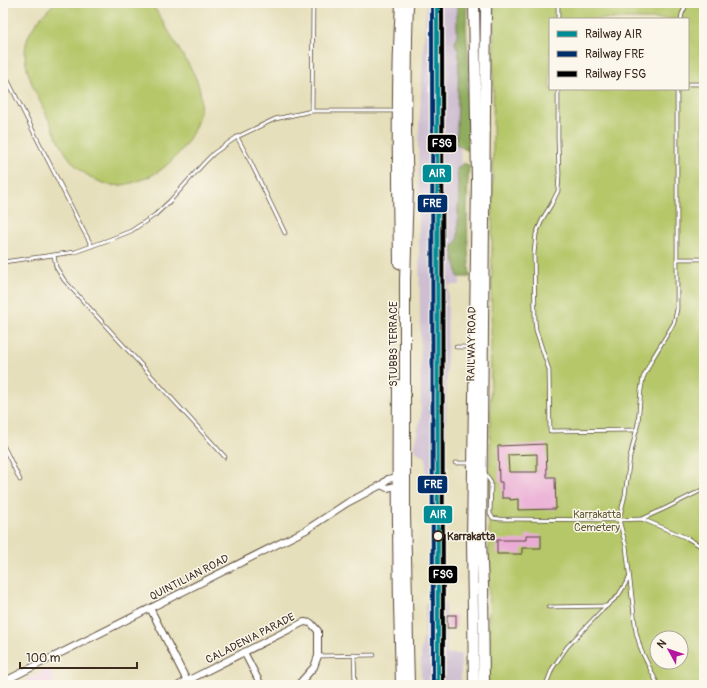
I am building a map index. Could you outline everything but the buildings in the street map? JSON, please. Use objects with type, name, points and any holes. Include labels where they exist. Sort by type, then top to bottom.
[{"type":"main road","name":"STUBBS TERRACE","points":[[401,3],[398,111],[399,335],[397,462],[402,481],[405,514],[409,685]]},
{"type":"main road","name":"STUBBS TERRACE","points":[[401,685],[398,575],[402,481],[408,188],[406,132],[408,3]]},
{"type":"main road","name":"RAILWAY ROAD","points":[[474,3],[479,347]]},
{"type":"main road","name":"RAILWAY ROAD","points":[[484,685],[483,585],[478,466],[486,3]]},
{"type":"main road","name":"RAILWAY ROAD","points":[[474,685],[472,544],[478,466]]},
{"type":"street","name":"QUINTILIAN ROAD","points":[[3,682],[306,530],[347,503],[381,485],[388,488],[402,481]]},
{"type":"street","points":[[150,608],[187,681]]},
{"type":"street","name":"CALADENIA PARADE","points":[[179,685],[304,622],[311,623],[318,631],[318,656],[314,667],[298,685]]},
{"type":"street","points":[[244,652],[261,685]]},
{"type":"lane","points":[[312,111],[313,3]]},
{"type":"lane","points":[[558,3],[558,18]]},
{"type":"lane","points":[[681,18],[687,3]]},
{"type":"lane","points":[[3,71],[92,246]]},
{"type":"lane","points":[[689,84],[704,84]]},
{"type":"lane","points":[[558,90],[558,191],[536,234],[534,254],[535,321],[536,330],[549,370],[550,431],[637,430]]},
{"type":"lane","points":[[658,685],[641,650],[636,632],[626,546],[619,520],[625,495],[630,457],[637,430],[643,378],[651,361],[674,323],[677,309],[677,90]]},
{"type":"lane","points":[[3,262],[75,252],[131,231],[154,216],[170,201],[209,157],[236,137],[275,119],[312,111],[398,111]]},
{"type":"lane","points":[[236,137],[250,161],[285,233]]},
{"type":"lane","points":[[54,255],[56,267],[64,280],[225,457]]},
{"type":"lane","points":[[677,260],[704,260]]},
{"type":"lane","points":[[456,347],[479,347]]},
{"type":"lane","points":[[3,445],[20,480]]},
{"type":"lane","points":[[455,463],[478,466],[490,482],[490,514],[493,518],[500,519],[642,519],[704,489]]},
{"type":"lane","points":[[642,519],[687,538],[704,548]]},
{"type":"lane","points":[[546,685],[552,669],[567,647],[584,628],[618,596],[629,578]]},
{"type":"lane","points":[[548,607],[607,606]]},
{"type":"lane","points":[[354,655],[354,685]]},
{"type":"lane","points":[[318,656],[374,655]]},
{"type":"shaded area","points":[[426,3],[460,3],[460,285],[448,285],[445,490],[439,491],[439,602],[445,603],[446,654],[461,654],[461,685],[421,685],[421,649],[424,636],[425,603],[432,602],[432,491],[426,491],[426,458],[414,450],[421,416],[418,147]]},
{"type":"shaded area","points":[[49,668],[58,685],[16,685]]},
{"type":"green space","points":[[55,3],[149,3],[155,9],[189,65],[197,80],[200,91],[201,102],[196,124],[192,134],[178,153],[170,162],[156,173],[142,180],[128,184],[109,185],[93,179],[70,160],[57,137],[31,82],[25,53],[28,38],[34,26]]},
{"type":"green space","points":[[457,3],[467,3],[466,25],[469,73],[467,87],[469,100],[468,117],[471,141],[468,151],[456,144],[459,52],[455,43],[457,37]]},
{"type":"green space","name":"Karrakatta Cemetery","points":[[494,3],[704,3],[704,685],[488,685]]},
{"type":"green space","points":[[463,163],[469,165],[467,221],[470,277],[458,277],[452,248],[458,239],[459,196],[457,169]]},
{"type":"rail line","name":"FRE","points":[[432,3],[433,685]]},
{"type":"rail line","name":"AIR","points":[[437,3],[438,685]]},
{"type":"rail line","name":"FSG","points":[[442,3],[443,685]]},
{"type":"place","name":"Karrakatta","points":[[438,536]]}]
